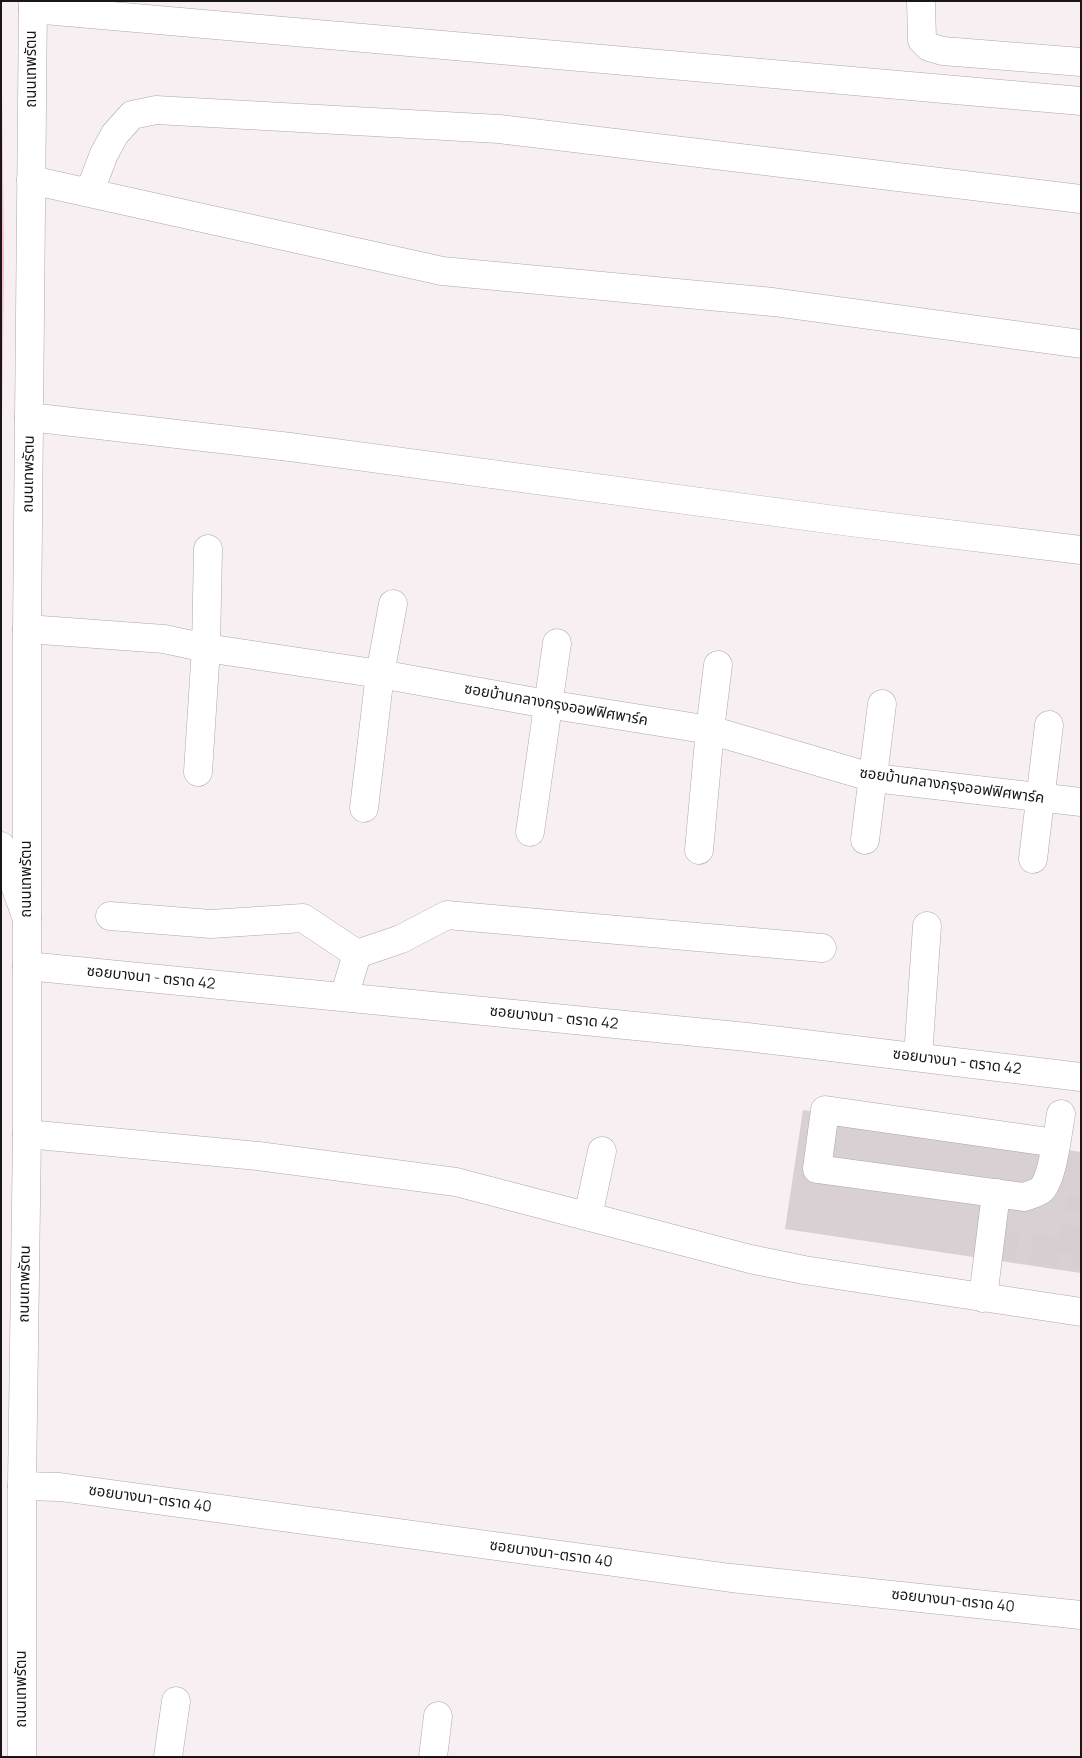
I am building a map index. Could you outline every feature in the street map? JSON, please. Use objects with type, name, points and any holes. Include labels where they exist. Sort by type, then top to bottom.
[{"type":"main road","points":[[922,1],[922,40],[929,47],[943,51],[1081,62]]},
{"type":"main road","points":[[33,5],[1081,101]]},
{"type":"main road","name":"ถนนเทพรัตน","points":[[22,1757],[22,1486],[27,1134],[27,629],[33,5]]},
{"type":"main road","points":[[89,193],[104,154],[115,134],[132,115],[156,110],[499,129],[1081,199]]},
{"type":"main road","points":[[31,180],[442,271],[773,302],[1081,344]]},
{"type":"main road","points":[[29,417],[290,447],[831,519],[1081,550]]},
{"type":"main road","points":[[198,772],[206,648],[208,549]]},
{"type":"main road","points":[[364,808],[380,674],[393,604]]},
{"type":"main road","name":"ซอยบ้านกลางกรุงออฟฟิศพาร์ค","points":[[27,629],[164,640],[380,674],[547,704],[710,730],[874,778],[1081,802]]},
{"type":"main road","points":[[530,832],[557,642]]},
{"type":"main road","points":[[699,850],[718,664]]},
{"type":"main road","points":[[865,840],[882,704]]},
{"type":"main road","points":[[1033,859],[1049,725]]},
{"type":"main road","points":[[1,846],[27,919]]},
{"type":"main road","points":[[357,954],[401,939],[447,914],[822,948]]},
{"type":"main road","points":[[110,916],[211,924],[303,918],[357,954]]},
{"type":"main road","points":[[918,1058],[926,926]]},
{"type":"main road","points":[[344,997],[357,954]]},
{"type":"main road","name":"ซอยบางนา - ตราด 42","points":[[27,966],[747,1037],[1081,1077]]},
{"type":"main road","points":[[1056,1143],[825,1110],[817,1169],[1024,1197],[1042,1190],[1049,1176],[1056,1143],[1061,1114]]},
{"type":"main road","points":[[27,1134],[258,1156],[442,1179],[750,1259],[804,1270],[1081,1312]]},
{"type":"main road","points":[[588,1216],[602,1150]]},
{"type":"main road","points":[[983,1298],[996,1193]]},
{"type":"main road","name":"ซอยบางนา-ตราด 40","points":[[22,1486],[70,1489],[731,1578],[1081,1615]]},
{"type":"main road","points":[[168,1757],[176,1701]]},
{"type":"main road","points":[[433,1757],[438,1716]]},
{"type":"shaded area","points":[[1,1],[4,261],[1,506]]},
{"type":"building","points":[[803,1110],[1081,1152],[1081,1273],[785,1229]]},
{"type":"tunnel","points":[[1072,1254],[1081,1197]]},
{"type":"tunnel","points":[[990,1242],[1081,1255]]}]
